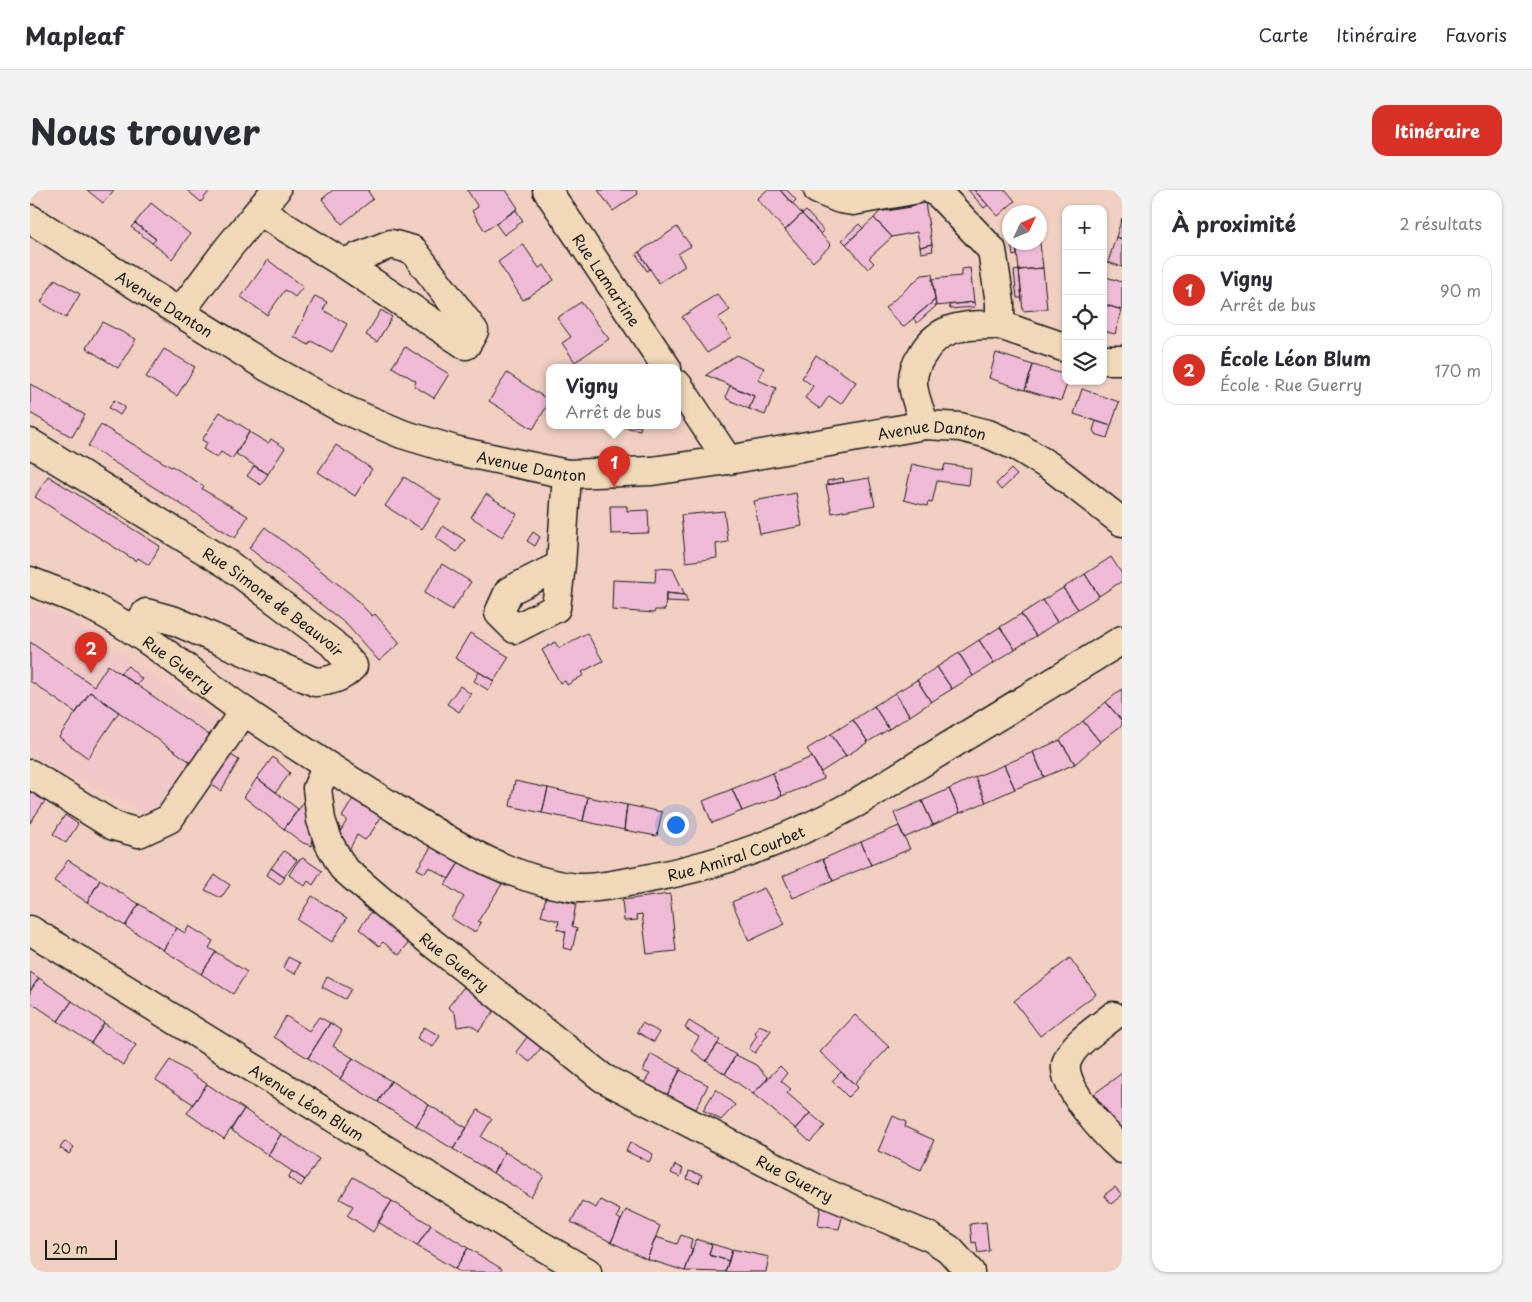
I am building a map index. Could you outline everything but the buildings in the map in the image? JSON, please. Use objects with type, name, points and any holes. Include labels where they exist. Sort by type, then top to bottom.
[{"type":"street","points":[[180,312],[276,190]]},
{"type":"street","name":"Rue Lamartine","points":[[548,190],[664,364]]},
{"type":"street","points":[[818,190],[840,199],[853,201],[913,190]]},
{"type":"street","points":[[932,190],[940,195],[992,250],[995,257],[1000,303],[1000,325]]},
{"type":"street","points":[[259,211],[343,263]]},
{"type":"street","name":"Avenue Danton","points":[[30,219],[269,368],[352,413],[402,434],[458,452],[567,474],[652,470],[728,460],[925,426],[960,427],[988,434],[1020,448],[1054,469],[1122,522]]},
{"type":"street","points":[[925,426],[913,386],[913,375],[916,365],[928,345],[942,332],[955,327],[1000,325],[1062,347]]},
{"type":"street","points":[[1107,360],[1122,360]]},
{"type":"street","points":[[681,390],[728,460]]},
{"type":"street","name":"Rue Simone de Beauvoir","points":[[30,443],[229,565],[332,644],[353,666],[345,675],[329,682],[315,682],[175,621],[146,613],[134,631]]},
{"type":"street","points":[[562,565],[567,474]]},
{"type":"street","name":"Rue Guerry","points":[[30,581],[94,608],[134,631],[244,711],[327,766],[317,788],[321,820],[328,843],[343,868],[407,924],[604,1078],[823,1192],[930,1237],[949,1249],[970,1272]]},
{"type":"street","name":"Rue Amiral Courbet","points":[[327,766],[444,837],[500,867],[544,882],[580,888],[610,885],[689,870],[791,836],[820,823],[856,803],[1122,640]]},
{"type":"street","points":[[30,774],[114,826],[139,833],[169,819],[244,711]]},
{"type":"street","name":"Avenue Léon Blum","points":[[30,930],[528,1238],[587,1272]]},
{"type":"street","points":[[1113,1016],[1074,1049],[1066,1063],[1070,1085],[1102,1131],[1122,1149]]},
{"type":"shaded area","points":[[30,602],[75,621],[227,725],[158,821],[30,756]]},
{"type":"place","name":"Vigny","points":[[614,487]]},
{"type":"place","name":"École Léon Blum","points":[[91,673]]}]
